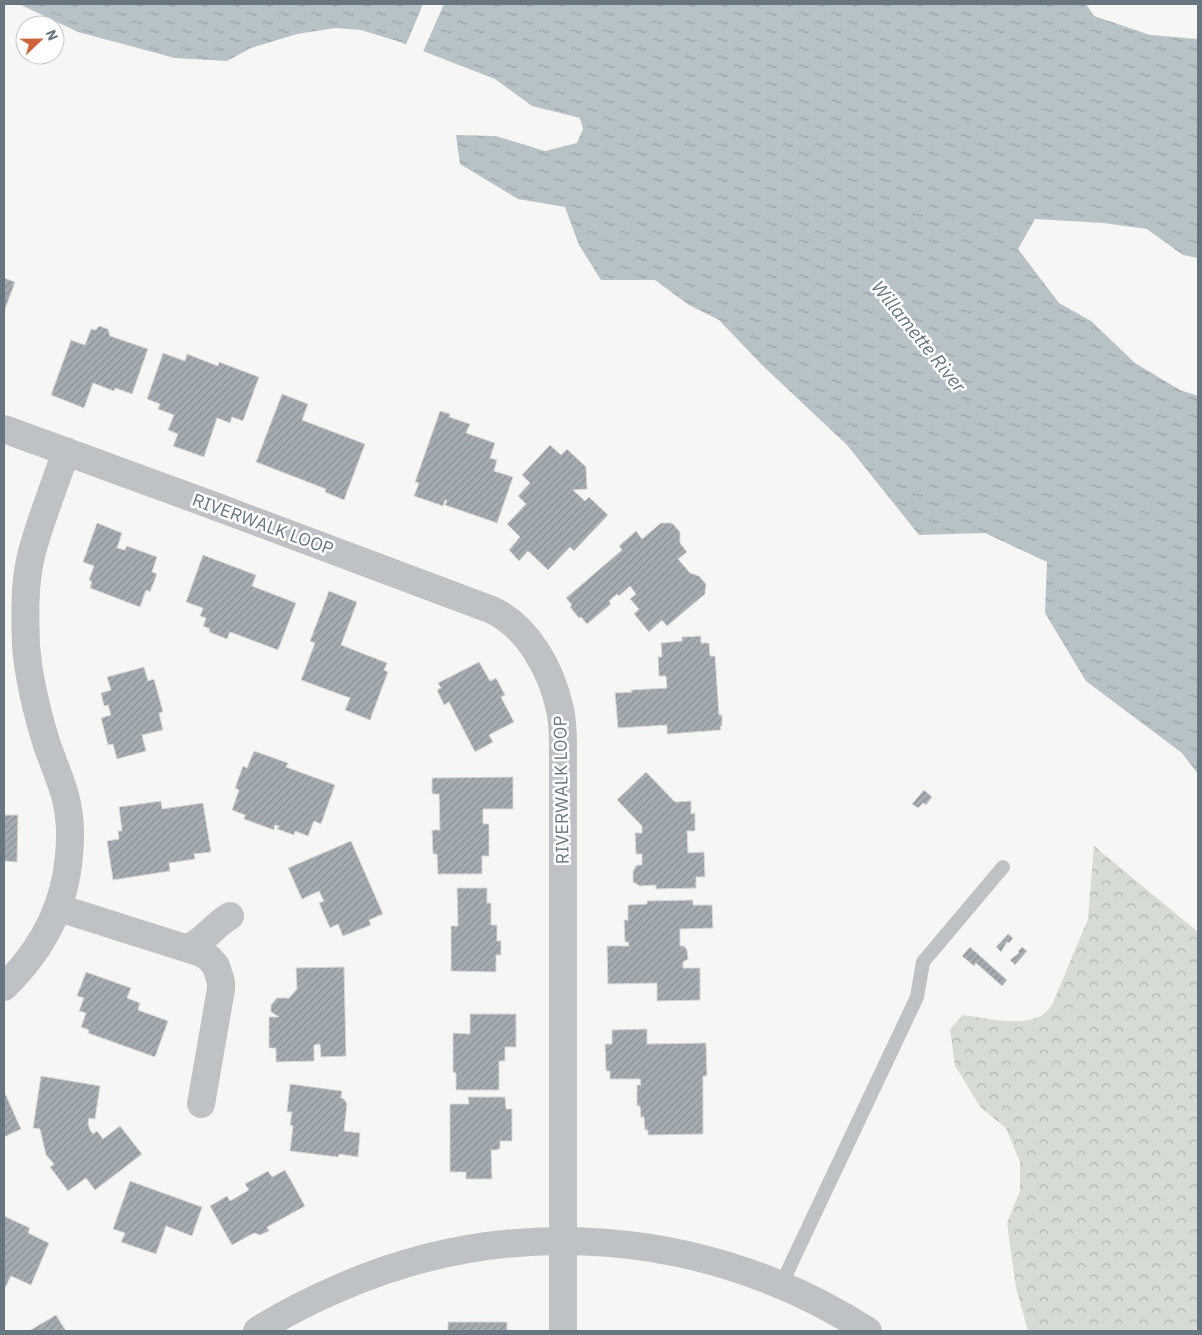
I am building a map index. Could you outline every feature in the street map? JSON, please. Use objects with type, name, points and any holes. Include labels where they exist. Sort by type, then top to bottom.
[{"type":"street","name":"RIVERWALK LOOP","points":[[4,429],[492,610],[501,614],[516,626],[534,649],[551,679],[561,711],[562,730],[563,1331]]},
{"type":"street","points":[[4,987],[42,942],[59,908],[68,865],[70,840],[66,797],[47,746],[36,709],[30,676],[25,616],[32,553],[66,451]]},
{"type":"street","points":[[59,908],[188,948],[208,958],[216,966],[221,989],[201,1104]]},
{"type":"street","points":[[188,948],[200,942],[214,926],[230,916]]},
{"type":"street","points":[[257,1331],[288,1312],[339,1288],[423,1258],[501,1245],[564,1240],[607,1242],[673,1251],[713,1262],[781,1285],[822,1304],[868,1331]]},
{"type":"lane","points":[[781,1285],[917,997],[923,962],[1003,867]]},
{"type":"green space","points":[[1094,846],[1198,932],[1198,1331],[1028,1331],[1016,1288],[1007,1223],[1020,1191],[1020,1162],[1006,1128],[981,1108],[955,1066],[950,1029],[963,1015],[1002,1021],[1022,1021],[1041,1016],[1052,1005],[1088,919]]},
{"type":"water","name":"Willamette River","points":[[19,4],[1086,4],[1094,16],[1150,35],[1198,39],[1198,258],[1183,255],[1147,229],[1104,223],[1035,219],[1018,249],[1059,303],[1091,321],[1135,363],[1180,390],[1198,396],[1198,774],[1182,753],[1086,681],[1045,613],[1047,562],[985,533],[919,535],[847,445],[761,364],[719,320],[689,305],[655,280],[601,280],[579,245],[565,207],[518,199],[460,164],[456,135],[496,136],[545,151],[577,143],[583,129],[580,118],[532,106],[495,79],[397,41],[361,30],[335,28],[297,34],[251,48],[227,61],[175,58],[78,32],[65,26],[65,15],[42,15]]},
{"type":"pier","points":[[423,4],[444,4],[422,54],[405,47]]},
{"type":"building","points":[[4,278],[15,282],[4,312]]},
{"type":"building","points":[[99,326],[108,329],[110,336],[148,349],[132,394],[115,388],[114,391],[93,383],[84,408],[51,395],[71,340],[85,345],[91,329],[96,330]]},
{"type":"building","points":[[163,353],[185,361],[187,354],[218,366],[219,362],[259,377],[243,421],[232,417],[230,423],[217,418],[204,457],[173,446],[178,434],[168,430],[174,415],[158,409],[160,404],[147,399]]},
{"type":"building","points":[[282,394],[308,404],[302,420],[365,444],[344,500],[325,492],[326,489],[256,462]]},
{"type":"building","points":[[440,411],[450,414],[449,417],[470,424],[466,433],[495,443],[490,458],[497,460],[494,471],[513,477],[497,523],[445,505],[447,500],[445,500],[443,506],[414,496],[419,483],[415,482]]},
{"type":"building","points":[[550,445],[561,455],[567,449],[586,467],[587,489],[573,490],[585,501],[589,497],[608,515],[574,551],[570,547],[548,570],[528,551],[519,561],[509,550],[520,537],[507,524],[526,504],[518,496],[530,483],[522,475]]},
{"type":"building","points":[[97,523],[122,533],[117,548],[125,550],[127,546],[157,557],[152,572],[157,574],[150,592],[146,590],[140,607],[90,588],[92,582],[89,580],[94,566],[83,562]]},
{"type":"building","points":[[661,523],[672,523],[680,532],[680,543],[687,552],[678,559],[690,573],[699,576],[706,584],[705,594],[667,626],[662,620],[649,632],[634,614],[639,609],[630,599],[636,594],[630,586],[619,596],[617,594],[609,601],[611,604],[587,624],[581,617],[579,618],[570,607],[572,605],[566,598],[622,550],[619,546],[636,531],[642,539]]},
{"type":"building","points":[[203,555],[256,575],[252,586],[296,603],[278,650],[230,632],[227,639],[209,632],[210,629],[203,626],[206,618],[200,616],[203,608],[186,602]]},
{"type":"building","points":[[329,591],[357,602],[341,645],[387,663],[384,670],[388,672],[370,720],[345,710],[350,698],[301,680],[315,643],[310,641]]},
{"type":"building","points":[[701,636],[701,643],[709,643],[710,656],[715,656],[719,715],[722,715],[721,730],[667,734],[667,725],[618,728],[615,693],[667,688],[666,676],[659,676],[658,657],[662,657],[661,643],[682,641],[682,637]]},
{"type":"building","points":[[479,662],[490,681],[496,678],[505,695],[501,697],[514,722],[489,735],[493,742],[475,752],[449,702],[444,705],[437,690],[441,688],[438,683]]},
{"type":"building","points":[[144,667],[148,681],[154,679],[163,712],[159,713],[163,730],[142,735],[146,751],[117,759],[113,744],[108,745],[101,718],[111,715],[108,705],[104,706],[101,693],[111,690],[107,677]]},
{"type":"building","points":[[254,751],[288,763],[286,767],[335,785],[321,824],[314,821],[308,836],[295,831],[294,835],[277,829],[279,826],[275,825],[274,830],[244,819],[245,815],[232,810],[239,790],[235,788],[243,766],[247,768]]},
{"type":"building","points":[[646,772],[675,802],[691,801],[691,814],[695,813],[695,831],[687,831],[688,853],[704,852],[705,877],[696,877],[696,888],[656,889],[656,885],[640,886],[633,882],[633,871],[637,865],[642,865],[642,854],[636,854],[635,833],[642,833],[642,826],[617,800]]},
{"type":"building","points":[[513,777],[513,809],[483,809],[483,824],[489,824],[489,856],[482,856],[482,874],[438,874],[437,854],[433,854],[432,830],[440,830],[439,794],[432,794],[432,778]]},
{"type":"building","points":[[924,790],[932,797],[926,805],[923,803],[918,808],[912,804]]},
{"type":"building","points":[[161,801],[162,809],[203,803],[211,852],[194,854],[195,859],[169,863],[170,871],[113,880],[107,841],[119,839],[118,831],[122,831],[119,807]]},
{"type":"building","points":[[4,815],[18,815],[17,862],[4,861]]},
{"type":"building","points":[[351,841],[383,914],[369,920],[371,925],[343,936],[338,924],[330,928],[319,903],[324,901],[319,891],[302,899],[288,868]]},
{"type":"building","points":[[457,888],[487,888],[487,903],[491,903],[491,925],[497,925],[497,941],[501,941],[501,955],[496,955],[496,972],[451,971],[451,926],[458,926]]},
{"type":"building","points":[[693,900],[693,905],[712,905],[713,928],[680,929],[680,946],[684,946],[687,950],[688,959],[683,962],[683,968],[700,968],[700,1000],[657,1001],[657,983],[608,984],[607,946],[629,946],[628,942],[625,942],[624,920],[628,920],[628,905],[647,904],[647,901]]},
{"type":"building","points":[[1008,934],[1013,938],[1009,943],[1007,942],[1001,952],[996,947]]},
{"type":"building","points":[[970,947],[1007,980],[1002,986],[976,963],[974,966],[962,956]]},
{"type":"building","points":[[1022,947],[1027,951],[1015,965],[1010,960],[1019,953],[1018,951]]},
{"type":"building","points":[[344,967],[346,1056],[321,1057],[320,1044],[314,1045],[314,1061],[276,1062],[276,1048],[269,1048],[269,1017],[279,1017],[271,1012],[271,1005],[277,998],[289,998],[297,989],[296,968]]},
{"type":"building","points":[[86,972],[131,988],[127,998],[140,1003],[138,1010],[168,1021],[155,1057],[88,1033],[89,1030],[81,1027],[86,1013],[79,1011],[84,998],[77,996]]},
{"type":"building","points":[[470,1014],[516,1014],[516,1047],[505,1047],[505,1061],[499,1061],[499,1090],[456,1090],[456,1073],[453,1072],[453,1033],[470,1034]]},
{"type":"building","points":[[647,1029],[647,1044],[706,1043],[707,1076],[703,1076],[703,1134],[648,1135],[648,1130],[645,1130],[644,1117],[641,1117],[640,1106],[637,1106],[637,1085],[641,1085],[640,1079],[610,1079],[610,1071],[606,1071],[605,1044],[612,1044],[612,1030]]},
{"type":"building","points":[[41,1076],[100,1086],[95,1119],[89,1118],[90,1130],[93,1134],[97,1131],[103,1139],[120,1126],[142,1154],[95,1190],[86,1178],[68,1191],[50,1167],[54,1164],[46,1155],[40,1129],[33,1128]]},
{"type":"building","points":[[290,1084],[342,1091],[341,1098],[347,1104],[344,1131],[360,1133],[358,1157],[339,1154],[338,1157],[290,1151],[293,1126],[290,1125],[292,1112],[287,1112]]},
{"type":"building","points":[[4,1091],[21,1129],[4,1137]]},
{"type":"building","points":[[468,1097],[505,1097],[506,1109],[512,1109],[512,1141],[500,1141],[500,1148],[491,1150],[492,1179],[466,1179],[466,1172],[450,1172],[450,1104],[469,1104]]},
{"type":"building","points":[[285,1170],[305,1206],[267,1227],[269,1231],[260,1235],[254,1233],[232,1245],[210,1206],[227,1196],[230,1201],[249,1190],[245,1184],[268,1171],[272,1177]]},
{"type":"building","points":[[130,1181],[202,1207],[192,1236],[166,1226],[156,1254],[121,1242],[125,1233],[113,1229]]},
{"type":"building","points":[[4,1216],[30,1228],[28,1233],[49,1243],[31,1285],[11,1276],[4,1290]]},
{"type":"building","points":[[56,1315],[66,1331],[29,1331]]},
{"type":"building","points":[[448,1322],[507,1322],[507,1330],[516,1331],[448,1331]]}]
